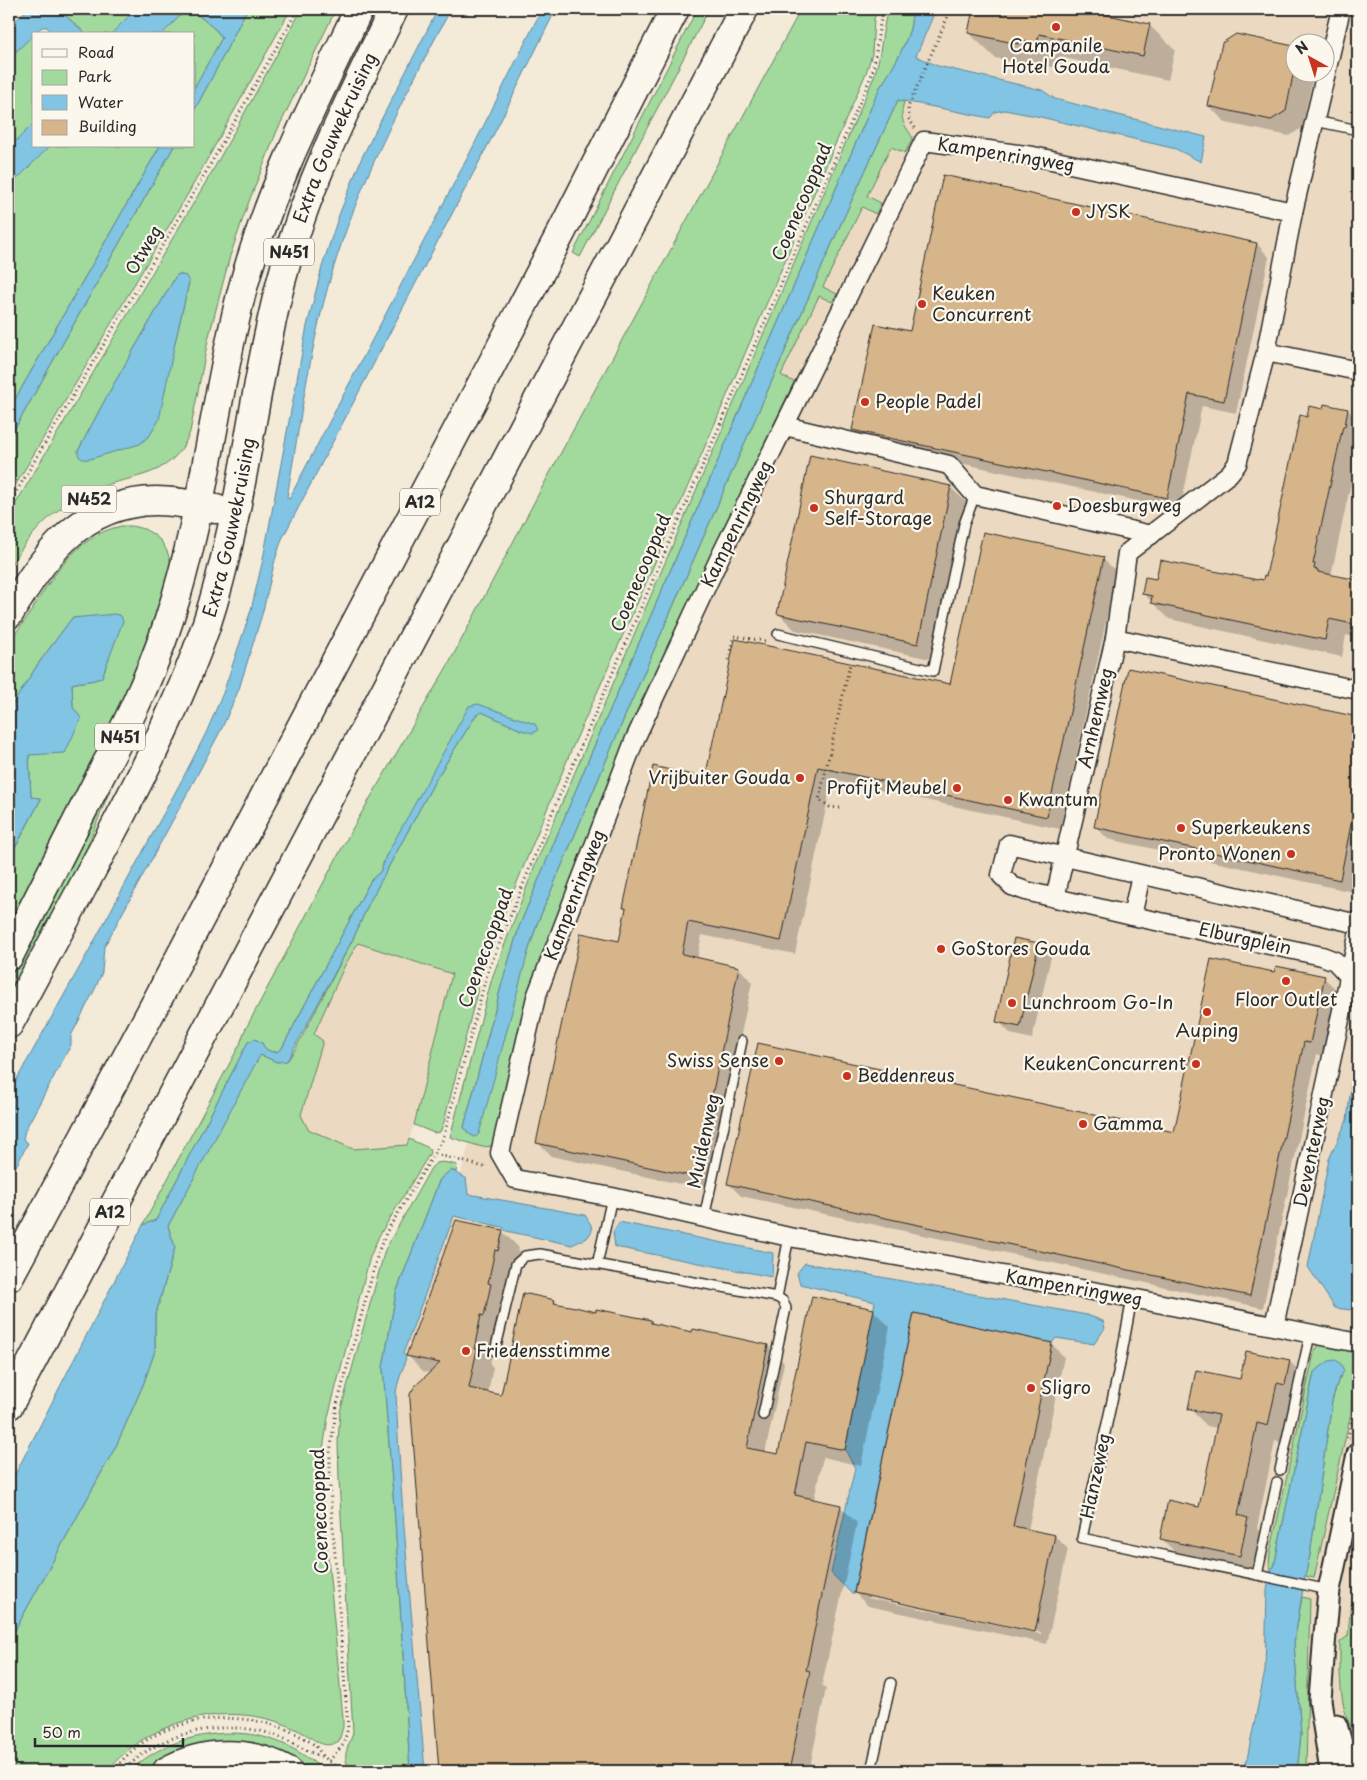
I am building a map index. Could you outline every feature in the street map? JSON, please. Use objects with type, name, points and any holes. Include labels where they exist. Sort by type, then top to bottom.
[{"type":"main road","name":"Extra Gouwekruising","points":[[9,956],[113,752],[160,646],[180,585],[201,498],[234,324],[256,245],[295,145],[359,9]]},
{"type":"main road","name":"Extra Gouwekruising","points":[[9,1024],[150,761],[189,672],[207,622],[224,565],[266,349],[281,282],[291,248],[327,150],[394,9]]},
{"type":"main road","name":"A12","points":[[9,1277],[161,993],[548,257],[674,9]]},
{"type":"main road","name":"A12","points":[[9,1405],[744,9]]},
{"type":"main road","name":"A12","points":[[721,52],[752,9]]},
{"type":"main road","name":"N452","points":[[9,581],[32,546],[46,529],[70,510],[88,499],[119,488],[150,483],[170,484],[235,512]]},
{"type":"main road","name":"N452","points":[[9,614],[49,554],[64,538],[86,521],[111,509],[143,502],[201,498]]},
{"type":"main road","points":[[167,1771],[198,1759],[221,1755],[237,1755],[259,1759],[288,1771]]},
{"type":"street","points":[[1341,9],[1293,212],[1266,352],[1237,464],[1229,474],[1127,553],[1115,638],[1358,690]]},
{"type":"street","name":"Kampenringweg","points":[[1293,212],[1033,156],[924,141],[704,589],[635,740],[536,997],[500,1153],[515,1179],[612,1197],[789,1237],[1132,1298],[1310,1335],[1358,1343]]},
{"type":"street","points":[[1266,352],[1358,371]]},
{"type":"street","points":[[785,426],[949,465],[976,495],[1151,534]]},
{"type":"street","name":"Arnhemweg","points":[[1064,857],[1115,638]]},
{"type":"street","name":"Elburgplein","points":[[1350,977],[1335,961],[1322,956],[1055,898],[1012,886],[1001,875],[1009,844],[1358,924]]},
{"type":"street","points":[[1055,898],[1064,857]]},
{"type":"street","points":[[1132,916],[1141,875]]},
{"type":"street","points":[[1350,977],[1358,936]]},
{"type":"street","name":"Deventerweg","points":[[1274,1326],[1350,977]]},
{"type":"street","points":[[1349,1771],[1330,1704],[1320,1589],[1358,1454]]},
{"type":"street","points":[[1324,1646],[1320,1700],[1331,1771]]},
{"type":"lane","points":[[1315,121],[1358,130]]},
{"type":"lane","points":[[778,634],[933,671],[964,524],[976,495]]},
{"type":"lane","name":"Muidenweg","points":[[704,1218],[742,1041]]},
{"type":"lane","points":[[597,1264],[612,1197]]},
{"type":"lane","points":[[778,1297],[789,1237]]},
{"type":"lane","points":[[495,1351],[516,1264],[525,1256],[540,1254],[778,1297],[784,1301],[786,1308],[763,1415]]},
{"type":"lane","name":"Hanzeweg","points":[[1132,1298],[1120,1364],[1082,1538],[1320,1589]]},
{"type":"lane","points":[[1280,1470],[1310,1335]]},
{"type":"lane","points":[[1261,1576],[1277,1482]]},
{"type":"lane","points":[[871,1771],[891,1683]]},
{"type":"path","name":"Otweg","points":[[9,504],[206,172],[298,9]]},
{"type":"path","name":"Coenecooppad","points":[[329,1761],[343,1746],[348,1728],[330,1488],[330,1453],[334,1419],[368,1284],[387,1231],[435,1154],[445,1134],[487,974],[556,804],[872,74],[879,22],[884,9]]},
{"type":"path","points":[[908,106],[952,9]]},
{"type":"path","points":[[728,660],[734,636],[777,643],[778,634]]},
{"type":"path","points":[[840,808],[830,807],[819,800],[853,651]]},
{"type":"path","points":[[435,1154],[513,1174]]},
{"type":"path","points":[[324,1757],[340,1771]]},
{"type":"shaded area","points":[[936,9],[1358,9],[1358,1764],[1339,1771],[417,1771],[388,1381],[403,1355],[454,1215],[460,1217],[457,1189],[507,1000]]},
{"type":"shaded area","points":[[358,942],[452,974],[414,1125],[407,1145],[353,1149],[308,1129],[301,1116],[322,1041],[314,1034],[344,967]]},
{"type":"green space","points":[[58,9],[136,9],[113,32],[84,32]]},
{"type":"green space","points":[[187,9],[191,9],[217,31],[222,38],[195,86],[195,32],[164,32]]},
{"type":"green space","points":[[247,9],[291,9],[189,192],[9,496],[9,439],[173,148],[195,148],[195,109]]},
{"type":"green space","points":[[302,9],[336,9],[277,131],[248,204],[230,256],[208,340],[190,432],[182,448],[171,460],[159,468],[146,474],[85,493],[62,507],[24,545],[9,568],[9,515],[213,170]],"holes":[[[179,274],[189,282],[174,347],[78,451],[107,396],[176,276]]]},
{"type":"green space","points":[[697,9],[709,9],[580,257],[573,253]]},
{"type":"green space","points":[[801,9],[878,9],[874,19],[872,54],[866,73],[637,604],[573,746],[502,919],[482,973],[440,1132],[434,1133],[414,1125],[452,974],[358,943],[344,967],[314,1034],[323,1041],[301,1115],[308,1129],[353,1149],[407,1145],[409,1139],[429,1148],[430,1153],[379,1236],[370,1257],[328,1417],[321,1481],[343,1718],[343,1727],[339,1741],[329,1745],[321,1744],[287,1725],[261,1717],[212,1716],[188,1720],[165,1728],[143,1739],[107,1771],[9,1771],[9,1641],[116,1446],[143,1385],[155,1351],[155,1317],[175,1247],[168,1226],[258,1058],[261,1055],[277,1062],[288,1060],[296,1048],[354,937],[369,903],[436,779],[476,715],[482,712],[521,730],[478,704],[386,856],[380,872],[371,880],[282,1048],[277,1052],[272,1052],[255,1039],[248,1042],[156,1220],[143,1225],[351,831],[448,665]]},
{"type":"green space","points":[[888,9],[913,9],[911,26],[897,59],[880,87],[590,756],[519,927],[502,983],[464,1127],[469,1134],[537,924],[625,716],[838,230],[898,100],[904,102],[902,118],[913,138],[905,153],[891,147],[867,196],[881,203],[876,214],[862,207],[823,287],[837,294],[832,302],[819,296],[781,375],[794,382],[634,720],[535,975],[493,1146],[482,1147],[450,1137],[492,978],[535,865],[873,79]]},
{"type":"green space","points":[[32,36],[32,125],[9,148],[9,58]]},
{"type":"green space","points":[[48,148],[159,148],[9,410],[9,187]]},
{"type":"green space","points":[[121,526],[144,529],[161,541],[171,563],[165,596],[125,700],[9,928],[9,846],[17,845],[41,799],[31,798],[29,755],[73,707],[72,684],[102,677],[122,621],[72,618],[38,664],[9,710],[9,645],[55,574],[77,549],[105,531]]},
{"type":"green space","points":[[110,781],[113,782],[75,878],[9,1001],[9,977]]},
{"type":"green space","points":[[443,1162],[457,1165],[456,1172],[451,1170],[440,1179],[396,1293],[383,1368],[395,1520],[410,1771],[352,1771],[346,1762],[347,1748],[353,1733],[339,1480],[338,1441],[340,1412],[385,1250],[431,1168],[436,1163]]},
{"type":"green space","points":[[1320,1343],[1350,1348],[1358,1356],[1352,1387],[1351,1413],[1314,1578],[1305,1576],[1310,1555],[1332,1401],[1343,1371],[1314,1372],[1274,1567],[1271,1569],[1269,1564],[1314,1353]]},
{"type":"green space","points":[[1358,1579],[1358,1741],[1351,1729],[1344,1705],[1340,1680],[1340,1642],[1348,1636],[1350,1611]]},
{"type":"green space","points":[[1302,1597],[1310,1599],[1306,1771],[1297,1771],[1301,1735],[1294,1644]]},
{"type":"green space","points":[[230,1733],[257,1736],[281,1743],[314,1762],[325,1771],[310,1771],[291,1758],[160,1761],[144,1771],[130,1771],[152,1754],[176,1743],[203,1736]]},
{"type":"water","points":[[27,9],[58,9],[84,32],[51,32],[47,27],[42,27],[37,32],[32,32],[32,36],[9,58],[9,28]]},
{"type":"water","points":[[136,9],[187,9],[164,32],[113,32]]},
{"type":"water","points":[[191,9],[247,9],[195,109],[195,86],[222,38],[217,31]]},
{"type":"water","points":[[438,9],[451,9],[403,100],[373,163],[347,227],[327,289],[313,348],[302,408],[287,497],[289,499],[473,147],[542,9],[556,9],[499,124],[282,539],[263,611],[239,689],[222,728],[104,947],[102,972],[96,987],[71,1036],[71,1045],[25,1130],[23,1139],[28,1143],[9,1180],[9,1093],[184,776],[206,733],[223,693],[251,610],[263,559],[307,326],[322,267],[339,215],[362,157]]},
{"type":"water","points":[[913,9],[936,9],[916,56],[938,66],[1042,90],[1055,99],[1206,137],[1201,162],[1176,149],[1036,116],[1004,110],[995,112],[990,118],[898,100],[838,230],[625,716],[537,924],[479,1134],[475,1137],[469,1134],[464,1127],[502,983],[519,927],[590,756],[880,87],[893,67],[904,44],[910,29]]},
{"type":"water","points":[[32,125],[32,148],[48,148],[9,187],[9,148]]},
{"type":"water","points":[[159,148],[173,148],[9,439],[9,410]]},
{"type":"water","points":[[179,274],[186,276],[189,282],[159,420],[150,435],[140,444],[90,459],[81,458],[78,451],[107,396],[176,276]]},
{"type":"water","points":[[115,614],[121,616],[123,621],[102,677],[72,684],[73,707],[81,718],[65,753],[29,755],[31,797],[41,799],[16,846],[9,846],[9,710],[38,664],[72,618]]},
{"type":"water","points":[[478,704],[535,724],[538,730],[533,733],[521,730],[482,712],[476,715],[436,779],[287,1061],[277,1062],[261,1055],[258,1059],[168,1226],[175,1247],[155,1317],[155,1351],[143,1385],[116,1446],[9,1641],[9,1486],[143,1225],[156,1220],[248,1042],[255,1039],[272,1052],[277,1052],[282,1048],[371,880],[380,872],[386,856],[469,706]]},
{"type":"water","points":[[1358,1046],[1358,1302],[1350,1310],[1335,1308],[1308,1267],[1329,1159],[1347,1120],[1355,1053]]},
{"type":"water","points":[[451,1170],[466,1178],[468,1194],[585,1215],[592,1231],[587,1238],[572,1245],[506,1231],[502,1227],[454,1216],[403,1354],[406,1356],[396,1394],[398,1441],[425,1771],[410,1771],[395,1520],[383,1368],[396,1293],[440,1179]]},
{"type":"water","points":[[619,1222],[773,1253],[772,1277],[615,1247],[613,1232]]},
{"type":"water","points":[[805,1263],[1087,1315],[1103,1321],[1105,1328],[1094,1344],[1056,1338],[1052,1343],[914,1313],[853,1595],[831,1573],[855,1468],[845,1450],[875,1302],[800,1284],[797,1273]]},
{"type":"water","points":[[1336,1360],[1341,1364],[1344,1371],[1338,1381],[1332,1401],[1310,1555],[1294,1644],[1301,1735],[1297,1771],[1224,1771],[1246,1764],[1265,1671],[1267,1590],[1271,1569],[1274,1567],[1314,1372],[1329,1361]]},
{"type":"building","name":"Campanile Hotel Gouda","points":[[973,9],[1080,9],[1150,24],[1143,56],[1039,34],[1037,44],[1018,40],[1018,44],[968,33]]},
{"type":"building","points":[[1236,34],[1284,44],[1284,82],[1292,82],[1286,111],[1271,120],[1208,106],[1222,43]]},
{"type":"building","points":[[943,175],[1257,243],[1224,401],[1189,394],[1167,498],[852,430],[875,324],[910,331]]},
{"type":"building","points":[[1324,404],[1348,409],[1313,564],[1315,564],[1314,569],[1318,570],[1318,572],[1358,580],[1358,625],[1329,619],[1325,640],[1151,603],[1152,596],[1142,594],[1145,577],[1156,579],[1160,560],[1263,580],[1264,575],[1266,576],[1300,415],[1307,417],[1309,406],[1323,409]]},
{"type":"building","points":[[810,455],[951,486],[918,644],[777,614]]},
{"type":"building","points":[[983,532],[1104,557],[1047,817],[818,767],[781,941],[688,922],[682,954],[739,967],[695,1177],[536,1143],[581,933],[619,941],[626,908],[623,908],[653,766],[705,778],[735,639],[950,684]]},
{"type":"building","points":[[1128,668],[1358,717],[1358,789],[1340,880],[1094,827]]},
{"type":"building","points":[[1014,938],[1039,943],[1020,1027],[996,1022]]},
{"type":"building","points":[[1211,959],[1274,972],[1276,966],[1325,976],[1310,1043],[1304,1042],[1250,1296],[727,1184],[758,1043],[1174,1132]]},
{"type":"building","points":[[456,1220],[503,1230],[498,1251],[495,1250],[488,1283],[491,1284],[484,1316],[481,1315],[474,1349],[477,1349],[469,1388],[501,1395],[523,1293],[555,1300],[554,1303],[596,1312],[596,1309],[651,1320],[651,1323],[692,1332],[693,1329],[727,1336],[768,1345],[747,1448],[778,1454],[812,1296],[874,1309],[845,1450],[806,1442],[795,1495],[841,1505],[806,1670],[810,1671],[789,1771],[439,1771],[410,1394],[415,1386],[440,1363],[406,1356]]},
{"type":"building","points":[[914,1313],[1052,1343],[1013,1526],[1055,1535],[1035,1632],[854,1593]]},
{"type":"building","points":[[1246,1351],[1290,1360],[1285,1385],[1277,1383],[1268,1426],[1257,1423],[1238,1515],[1248,1518],[1240,1556],[1160,1539],[1168,1500],[1199,1507],[1219,1415],[1188,1409],[1196,1370],[1240,1379]]},
{"type":"place","name":"Campanile Hotel Gouda","points":[[1056,27]]},
{"type":"place","name":"JYSK","points":[[1076,212]]},
{"type":"place","name":"Keuken Concurrent","points":[[922,304]]},
{"type":"place","name":"People Padel","points":[[865,402]]},
{"type":"place","name":"Doesburgweg","points":[[1057,506]]},
{"type":"place","name":"Shurgard Self-Storage","points":[[814,508]]},
{"type":"place","name":"Vrijbuiter Gouda","points":[[800,778]]},
{"type":"place","name":"Profijt Meubel","points":[[957,788]]},
{"type":"place","name":"Kwantum","points":[[1008,800]]},
{"type":"place","name":"Superkeukens","points":[[1181,828]]},
{"type":"place","name":"Pronto Wonen","points":[[1291,854]]},
{"type":"place","name":"GoStores Gouda","points":[[941,949]]},
{"type":"place","name":"Floor Outlet","points":[[1286,981]]},
{"type":"place","name":"Lunchroom Go-In","points":[[1012,1003]]},
{"type":"place","name":"Auping","points":[[1207,1012]]},
{"type":"place","name":"Swiss Sense","points":[[779,1061]]},
{"type":"place","name":"KeukenConcurrent","points":[[1196,1064]]},
{"type":"place","name":"Beddenreus","points":[[847,1076]]},
{"type":"place","name":"Gamma","points":[[1083,1124]]},
{"type":"place","name":"Friedensstimme","points":[[466,1351]]},
{"type":"place","name":"Sligro","points":[[1031,1388]]}]
